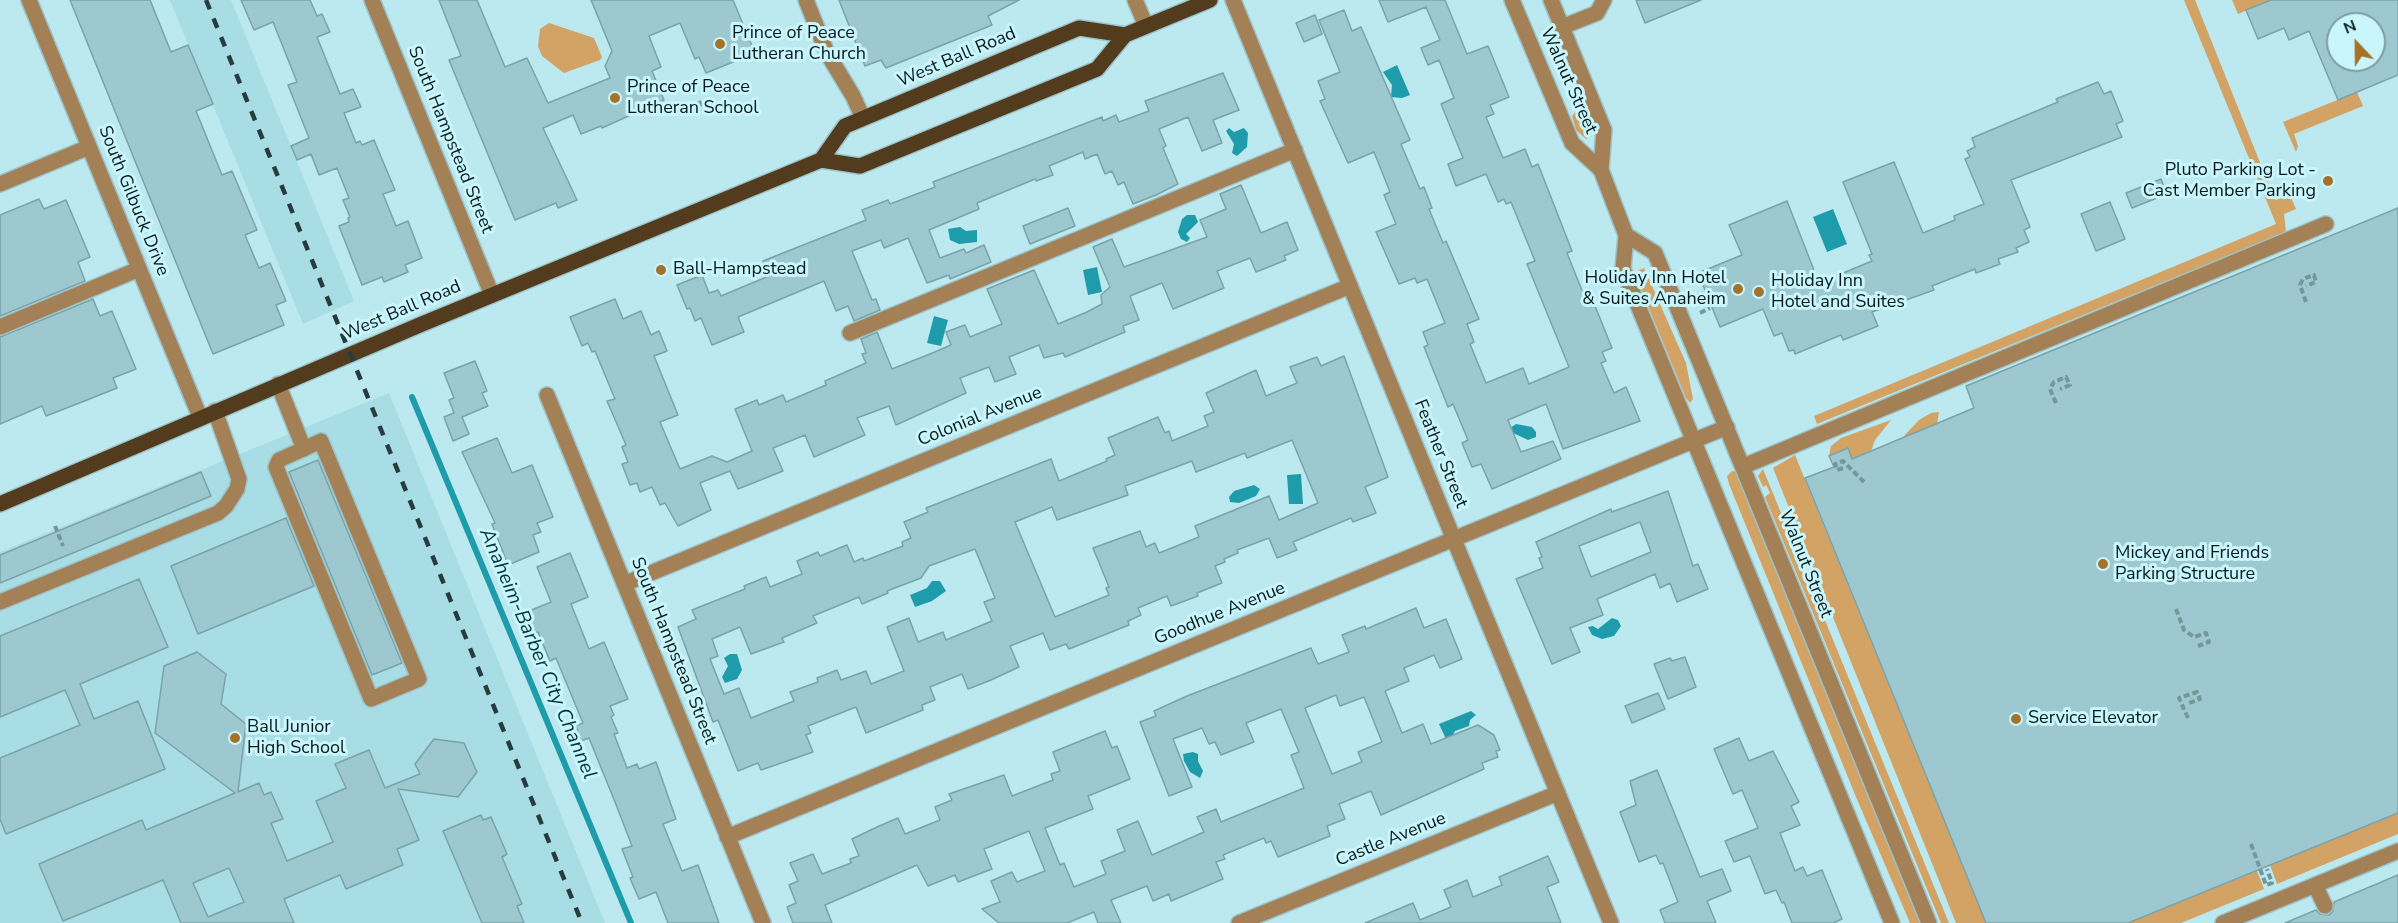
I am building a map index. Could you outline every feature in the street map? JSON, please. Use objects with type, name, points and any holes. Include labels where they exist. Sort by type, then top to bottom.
[{"type":"main road","points":[[821,160],[860,166],[1097,69],[1125,35],[1209,0]]},
{"type":"main road","name":"West Ball Road","points":[[0,504],[278,384],[821,160],[845,126],[863,118],[1079,28],[1125,35]]},
{"type":"street","name":"South Gilbuck Drive","points":[[29,0],[200,417]]},
{"type":"street","name":"South Hampstead Street","points":[[372,0],[492,295]]},
{"type":"street","points":[[806,0],[827,53],[853,96],[863,118]]},
{"type":"street","points":[[1135,0],[1146,26]]},
{"type":"street","name":"Feather Street","points":[[1233,0],[1611,923]]},
{"type":"street","name":"Walnut Street","points":[[1512,0],[1572,143],[1601,170]]},
{"type":"street","name":"Walnut Street","points":[[1551,0],[1604,130],[1601,170],[1626,235],[1623,269],[1892,923]]},
{"type":"street","points":[[1562,27],[1598,13],[1604,0]]},
{"type":"street","points":[[0,184],[89,147]]},
{"type":"street","points":[[850,333],[1295,150]]},
{"type":"street","points":[[1744,466],[2326,224]]},
{"type":"street","name":"Walnut Street","points":[[1626,235],[1655,253],[1929,923]]},
{"type":"street","points":[[0,327],[139,269]]},
{"type":"street","name":"Colonial Avenue","points":[[624,584],[1350,286]]},
{"type":"street","points":[[278,384],[304,449]]},
{"type":"street","name":"South Hampstead Street","points":[[547,395],[763,923]]},
{"type":"street","points":[[0,602],[218,513],[226,506],[237,489],[239,479],[215,411]]},
{"type":"street","name":"Goodhue Avenue","points":[[727,837],[1727,427]]},
{"type":"street","points":[[321,441],[419,680],[371,699],[276,467],[279,459],[304,449],[321,441]]},
{"type":"street","name":"Castle Avenue","points":[[1239,923],[1558,793]]},
{"type":"street","points":[[2223,923],[2398,851]]},
{"type":"street","points":[[2315,885],[2325,906]]},
{"type":"path","points":[[699,101],[703,110]]},
{"type":"path","points":[[2306,286],[2316,282],[2314,274],[2303,279],[2300,285],[2306,302]]},
{"type":"path","points":[[1694,297],[1703,293]]},
{"type":"path","points":[[1700,313],[1710,309]]},
{"type":"path","points":[[2056,403],[2050,389],[2054,382],[2066,377],[2070,385],[2060,389]]},
{"type":"path","points":[[1843,468],[1837,470],[1835,464],[1842,461],[1864,482]]},
{"type":"path","points":[[54,526],[63,546]]},
{"type":"path","points":[[2176,609],[2184,630],[2194,637],[2205,633],[2209,642],[2198,646]]},
{"type":"path","points":[[2188,718],[2179,699],[2197,692],[2200,699],[2189,703]]},
{"type":"path","points":[[2251,844],[2266,885],[2272,883],[2266,869]]},
{"type":"shaded area","points":[[170,0],[231,0],[354,301],[303,324]]},
{"type":"shaded area","points":[[2184,0],[2195,0],[2275,200],[2290,195],[2296,209],[2284,214],[2286,232],[1817,424],[1814,416],[2276,224]]},
{"type":"shaded area","points":[[2232,0],[2271,0],[2238,14]]},
{"type":"shaded area","points":[[549,23],[594,38],[602,57],[600,60],[564,73],[542,56],[538,46],[540,29]]},
{"type":"shaded area","points":[[2357,92],[2363,106],[2294,134],[2298,146],[2296,152],[2283,122]]},
{"type":"shaded area","points":[[1579,108],[1593,129],[1591,136],[1586,139],[1576,130],[1572,116]]},
{"type":"shaded area","points":[[1644,268],[1686,363],[1693,399],[1690,403],[1636,277],[1636,272]]},
{"type":"shaded area","name":"Ball Junior High School","points":[[389,393],[605,923],[0,923],[0,552]]},
{"type":"shaded area","points":[[1939,412],[1937,424],[1903,437],[1919,420],[1931,413]]},
{"type":"shaded area","points":[[1891,420],[1875,440],[1871,451],[1852,459],[1848,448],[1829,456],[1831,446],[1841,438]]},
{"type":"shaded area","points":[[1795,455],[1986,923],[1956,923],[1773,468]]},
{"type":"shaded area","points":[[1763,469],[1949,923],[1941,923],[1765,497],[1770,493],[1766,485],[1763,487],[1758,476]]},
{"type":"shaded area","points":[[1732,471],[1737,472],[1920,923],[1910,923],[1856,797],[1729,484],[1727,476]]},
{"type":"shaded area","points":[[2398,813],[2398,834],[2277,884],[2270,865]]},
{"type":"shaded area","points":[[2257,871],[2264,889],[2181,923],[2128,923]]},
{"type":"water","points":[[1397,65],[1410,95],[1402,98],[1391,97],[1392,85],[1383,72]]},
{"type":"water","points":[[1229,128],[1234,132],[1244,128],[1248,133],[1247,147],[1237,156],[1232,153],[1234,144],[1226,131]]},
{"type":"water","points":[[1833,209],[1847,244],[1827,252],[1813,217]]},
{"type":"water","points":[[1187,215],[1195,215],[1198,222],[1186,234],[1190,238],[1187,242],[1181,239],[1178,232],[1182,219]]},
{"type":"water","points":[[960,227],[966,231],[977,230],[977,242],[959,244],[950,240],[948,229]]},
{"type":"water","points":[[1097,267],[1102,292],[1088,295],[1083,270]]},
{"type":"water","points":[[934,316],[948,320],[941,346],[927,343]]},
{"type":"water","points":[[1516,424],[1532,427],[1536,432],[1536,437],[1528,440],[1513,433],[1510,428]]},
{"type":"water","points":[[1301,474],[1303,504],[1289,504],[1287,475]]},
{"type":"water","points":[[1254,485],[1260,489],[1256,496],[1239,503],[1230,502],[1229,497],[1234,491]]},
{"type":"water","points":[[932,581],[940,581],[946,591],[932,601],[915,607],[910,595],[927,588]]},
{"type":"water","points":[[1612,618],[1618,620],[1621,626],[1614,636],[1602,639],[1592,635],[1588,627],[1593,626],[1598,629]]},
{"type":"water","points":[[730,654],[737,654],[742,670],[737,679],[725,683],[722,677],[728,666],[724,658]]},
{"type":"water","points":[[1471,711],[1476,715],[1470,720],[1469,726],[1455,731],[1446,739],[1439,724]]},
{"type":"water","points":[[1193,752],[1198,754],[1198,761],[1203,771],[1200,778],[1190,772],[1184,761],[1183,754]]},
{"type":"building","points":[[70,0],[150,0],[171,52],[188,45],[213,104],[196,111],[222,175],[232,171],[257,230],[245,235],[259,268],[270,263],[286,301],[276,305],[284,325],[213,354]]},
{"type":"building","points":[[241,0],[310,0],[317,16],[322,14],[330,32],[317,37],[340,94],[353,89],[361,107],[344,113],[356,143],[360,141],[362,145],[374,140],[395,190],[383,194],[396,226],[408,221],[422,258],[405,265],[408,272],[384,282],[382,277],[362,285],[339,226],[349,222],[350,217],[343,200],[349,198],[337,168],[319,175],[311,154],[297,160],[291,146],[309,138],[288,85],[297,82],[273,22],[254,30]]},
{"type":"building","points":[[439,0],[477,0],[505,67],[527,58],[548,103],[610,78],[605,66],[612,51],[591,0],[733,0],[755,53],[706,73],[699,57],[695,59],[680,23],[649,36],[661,67],[652,71],[664,100],[602,128],[601,126],[581,134],[573,115],[543,128],[577,200],[558,208],[556,203],[515,220],[449,60],[461,56]]},
{"type":"building","points":[[839,0],[1019,0],[988,16],[992,25],[886,68],[881,60],[865,66]]},
{"type":"building","points":[[1379,0],[1445,0],[1467,54],[1488,46],[1509,97],[1490,105],[1494,114],[1486,117],[1503,158],[1525,149],[1532,167],[1538,164],[1572,251],[1567,253],[1583,293],[1589,291],[1612,348],[1602,352],[1606,361],[1601,363],[1614,393],[1626,387],[1640,421],[1563,449],[1546,404],[1508,420],[1521,452],[1553,441],[1561,459],[1492,489],[1481,464],[1472,467],[1462,443],[1468,440],[1453,404],[1448,407],[1424,347],[1428,345],[1423,332],[1445,323],[1427,279],[1417,283],[1415,278],[1399,284],[1376,232],[1396,224],[1384,195],[1390,192],[1374,152],[1348,163],[1320,101],[1325,99],[1318,81],[1340,72],[1319,20],[1344,10],[1352,31],[1361,27],[1410,140],[1401,144],[1420,189],[1424,187],[1432,208],[1429,209],[1443,243],[1446,241],[1479,319],[1467,324],[1474,342],[1470,344],[1486,383],[1523,368],[1529,384],[1569,367],[1527,264],[1535,261],[1511,202],[1506,204],[1504,199],[1498,202],[1486,174],[1456,186],[1448,164],[1463,158],[1441,104],[1454,98],[1439,60],[1428,65],[1421,48],[1440,40],[1426,7],[1388,22]]},
{"type":"building","points":[[1636,0],[1701,0],[1645,23]]},
{"type":"building","points":[[2271,0],[2398,0],[2398,75],[2338,100],[2326,72],[2386,72],[2386,12],[2326,12],[2326,71],[2309,31],[2289,40],[2284,28],[2258,39],[2246,10]]},
{"type":"building","points":[[1315,15],[1322,34],[1304,42],[1296,23]]},
{"type":"building","points":[[1223,73],[1239,110],[1213,120],[1222,143],[1202,151],[1188,117],[1159,129],[1166,146],[1163,148],[1178,184],[1133,204],[1124,182],[1118,185],[1112,171],[1105,174],[1097,154],[1085,159],[1083,152],[1049,166],[1053,175],[1036,181],[1035,179],[977,203],[979,209],[929,230],[940,258],[964,249],[966,253],[984,245],[991,262],[950,279],[949,275],[927,283],[908,238],[884,248],[881,240],[852,251],[872,300],[876,299],[880,310],[854,321],[848,306],[836,311],[824,281],[738,317],[744,332],[712,345],[701,318],[695,321],[677,285],[702,275],[709,293],[718,290],[721,296],[769,276],[763,261],[866,220],[862,210],[888,200],[890,204],[935,187],[933,182],[1102,117],[1103,121],[1116,115],[1119,122],[1149,111],[1145,101]]},
{"type":"building","points":[[2098,82],[2104,94],[2111,91],[2123,121],[2116,124],[2122,137],[2011,180],[2030,227],[2024,230],[2029,242],[2016,248],[2018,252],[1998,259],[2000,264],[1976,273],[1975,269],[1932,286],[1934,290],[1872,312],[1878,326],[1843,340],[1841,335],[1795,354],[1794,350],[1789,351],[1782,333],[1774,336],[1763,309],[1720,327],[1698,273],[1742,255],[1729,225],[1787,201],[1819,283],[1872,261],[1869,255],[1872,254],[1843,182],[1894,162],[1923,233],[1955,220],[1954,216],[1984,204],[1965,159],[1970,157],[1967,151],[1975,147],[1972,138],[2058,102],[2056,99]]},
{"type":"building","points":[[2161,179],[2167,194],[2132,208],[2126,193]]},
{"type":"building","points":[[1241,185],[1261,233],[1287,222],[1298,250],[1284,256],[1286,260],[1256,272],[1250,258],[1217,271],[1224,288],[1173,309],[1162,283],[1130,296],[1139,320],[1123,326],[1125,332],[1065,357],[1063,353],[1044,358],[1039,345],[1009,357],[1016,374],[995,382],[989,367],[960,378],[966,393],[896,425],[889,406],[857,418],[865,435],[814,457],[805,435],[773,448],[783,471],[738,489],[730,471],[700,483],[711,510],[678,526],[665,503],[660,505],[652,487],[640,492],[637,483],[630,485],[622,464],[628,462],[622,447],[626,445],[607,401],[615,399],[595,351],[592,352],[588,343],[582,346],[570,317],[615,299],[623,319],[641,311],[651,335],[659,331],[667,351],[654,356],[678,415],[660,422],[680,469],[712,456],[727,462],[752,451],[735,409],[757,400],[759,405],[783,395],[786,402],[826,385],[825,381],[866,363],[862,354],[866,353],[861,339],[877,332],[892,369],[930,354],[951,345],[946,332],[965,325],[970,337],[1002,324],[987,289],[1034,270],[1058,324],[1102,304],[1101,295],[1110,287],[1093,247],[1112,239],[1124,267],[1207,237],[1200,220],[1226,209],[1220,194]]},
{"type":"building","points":[[39,199],[44,209],[66,200],[90,257],[78,262],[85,281],[0,316],[0,215]]},
{"type":"building","points":[[2110,202],[2125,239],[2096,251],[2081,214]]},
{"type":"building","points":[[1068,208],[1075,226],[1030,244],[1023,226]]},
{"type":"building","name":"Mickey and Friends Parking Structure","points":[[2398,208],[2398,813],[2128,923],[1986,923],[1805,478],[1834,467],[1829,456],[1848,448],[1852,459],[1974,408],[1966,386]]},
{"type":"building","points":[[93,299],[100,316],[112,311],[136,369],[113,378],[117,388],[46,416],[42,406],[0,424],[0,337]]},
{"type":"building","points":[[1344,356],[1388,477],[1365,487],[1376,513],[1353,522],[1351,518],[1293,542],[1297,550],[1277,558],[1269,538],[1237,550],[1238,553],[1215,566],[1222,583],[1197,593],[1198,596],[1171,606],[1167,596],[1138,608],[1141,615],[1128,621],[1129,625],[1069,649],[1066,644],[1050,650],[1043,633],[1010,646],[1019,667],[991,680],[968,689],[962,674],[930,687],[935,700],[922,705],[923,710],[866,733],[856,707],[808,726],[811,733],[806,735],[813,752],[761,770],[758,763],[738,771],[718,720],[713,722],[678,627],[696,619],[692,610],[745,589],[744,586],[766,577],[770,587],[802,574],[797,561],[818,552],[820,556],[847,545],[854,562],[863,558],[864,561],[903,546],[902,542],[911,538],[904,522],[928,512],[926,508],[1051,459],[1059,481],[1107,461],[1106,459],[1115,455],[1108,438],[1158,417],[1165,433],[1169,431],[1172,441],[1208,426],[1204,416],[1214,412],[1206,393],[1256,370],[1266,396],[1297,383],[1290,367],[1317,357],[1321,366]],"holes":[[[1292,440],[1318,503],[1279,520],[1269,496],[1195,526],[1199,537],[1159,553],[1155,543],[1146,547],[1140,531],[1093,548],[1109,587],[1106,588],[1109,595],[1055,617],[1015,522],[1052,507],[1057,520],[1128,495],[1125,486],[1192,461],[1196,472],[1245,453],[1247,458]],[[975,549],[995,598],[984,602],[992,621],[946,640],[943,632],[918,642],[909,618],[887,627],[904,671],[871,684],[866,671],[841,680],[837,670],[817,678],[818,682],[790,692],[794,701],[751,718],[739,688],[724,694],[710,659],[718,656],[712,639],[740,627],[751,654],[784,642],[782,638],[817,623],[813,616],[859,597],[862,604],[888,593],[887,591],[921,578],[929,566]]]},
{"type":"building","points":[[475,361],[487,391],[482,393],[488,406],[462,417],[469,434],[453,441],[444,417],[454,413],[449,400],[454,398],[444,373]]},
{"type":"building","points":[[497,438],[512,473],[532,465],[553,517],[537,523],[541,532],[533,535],[539,552],[508,565],[492,524],[495,523],[462,452]]},
{"type":"building","points":[[318,460],[402,663],[372,675],[289,472]]},
{"type":"building","points":[[201,472],[211,496],[0,583],[0,555]]},
{"type":"building","points":[[1668,491],[1693,566],[1698,564],[1708,589],[1677,602],[1670,583],[1660,588],[1655,574],[1597,599],[1603,615],[1570,628],[1580,652],[1552,664],[1516,579],[1543,568],[1539,558],[1542,557],[1536,542],[1611,509],[1612,512]],"holes":[[[1640,522],[1651,552],[1591,577],[1579,546]]]},
{"type":"building","points":[[286,518],[314,586],[198,634],[171,566]]},
{"type":"building","points":[[570,553],[588,597],[571,604],[589,649],[604,642],[628,699],[610,706],[614,715],[611,717],[618,733],[614,734],[627,768],[637,764],[639,769],[656,762],[676,819],[663,824],[682,871],[698,865],[719,923],[668,923],[656,892],[639,899],[630,878],[633,877],[622,849],[632,846],[615,802],[589,738],[581,741],[576,726],[583,723],[556,658],[550,661],[538,632],[533,634],[524,613],[551,602],[537,567]]},
{"type":"building","points":[[139,579],[168,647],[80,684],[94,719],[138,701],[165,769],[6,834],[0,819],[0,758],[80,725],[65,690],[0,717],[0,636]]},
{"type":"building","points":[[1416,608],[1424,628],[1446,619],[1462,659],[1440,668],[1434,655],[1404,668],[1409,681],[1385,691],[1402,733],[1423,724],[1431,744],[1478,725],[1494,735],[1500,750],[1496,751],[1498,757],[1482,763],[1484,769],[1381,815],[1371,791],[1339,804],[1345,819],[1327,826],[1330,836],[1278,857],[1271,841],[1266,843],[1264,838],[1223,855],[1225,859],[1216,862],[1223,879],[1171,901],[1169,894],[1153,901],[1147,886],[1111,900],[1121,923],[1098,923],[1094,912],[1067,923],[999,923],[982,909],[1000,902],[991,881],[1012,872],[1017,882],[1045,871],[1029,831],[984,849],[992,869],[958,882],[955,875],[928,886],[917,865],[825,905],[832,923],[793,923],[787,907],[796,903],[789,885],[798,881],[790,863],[813,854],[822,874],[851,863],[850,859],[859,856],[852,839],[877,827],[898,818],[905,834],[940,820],[935,807],[952,800],[949,794],[1004,775],[1012,796],[1053,780],[1051,774],[1060,771],[1053,752],[1105,731],[1112,748],[1117,746],[1130,779],[1088,796],[1093,809],[1045,828],[1060,865],[1064,863],[1074,887],[1106,874],[1101,861],[1125,851],[1117,830],[1138,821],[1152,855],[1204,832],[1197,817],[1216,809],[1221,822],[1304,788],[1291,755],[1299,752],[1281,709],[1246,723],[1254,742],[1221,755],[1215,742],[1209,744],[1202,728],[1173,739],[1192,787],[1169,796],[1140,722],[1156,716],[1154,711],[1187,696],[1311,648],[1318,664],[1349,652],[1342,635],[1365,626],[1366,629]],"holes":[[[1336,695],[1340,706],[1364,697],[1382,742],[1358,752],[1362,762],[1332,774],[1305,708]]]},
{"type":"building","points":[[197,652],[226,674],[221,704],[246,724],[238,792],[259,783],[264,795],[271,792],[283,819],[271,823],[287,861],[333,842],[316,801],[346,788],[335,764],[369,750],[385,788],[420,774],[415,764],[434,739],[464,743],[477,772],[458,797],[398,789],[419,840],[397,849],[403,865],[346,889],[340,875],[284,899],[294,923],[181,923],[163,880],[63,921],[39,864],[142,820],[146,830],[235,793],[155,733],[164,666]],"holes":[[[229,868],[244,902],[208,917],[193,883]]]},
{"type":"building","points":[[1685,657],[1696,687],[1668,699],[1654,664],[1670,658],[1672,661]]},
{"type":"building","points":[[1658,693],[1665,709],[1632,723],[1625,706]]},
{"type":"building","points":[[1739,738],[1749,761],[1773,751],[1799,802],[1791,806],[1800,825],[1780,833],[1795,871],[1803,867],[1807,876],[1822,870],[1842,919],[1833,923],[1792,923],[1784,902],[1782,903],[1776,890],[1765,894],[1750,856],[1734,862],[1725,841],[1758,828],[1742,790],[1733,794],[1714,749]]},
{"type":"building","points":[[1657,770],[1700,877],[1722,869],[1731,891],[1707,901],[1716,923],[1665,923],[1660,910],[1678,902],[1663,863],[1660,864],[1656,855],[1639,862],[1620,812],[1636,805],[1630,781]]},
{"type":"building","points":[[481,815],[483,820],[491,817],[507,854],[502,857],[522,904],[517,906],[524,923],[482,923],[443,831]]},
{"type":"building","points":[[1548,856],[1559,882],[1547,887],[1561,923],[1365,923],[1413,903],[1420,920],[1451,907],[1444,890],[1467,880],[1473,897],[1502,885],[1499,877]]},
{"type":"building","points":[[2398,875],[2398,923],[2285,923],[2316,910],[2320,914],[2329,915],[2333,911],[2334,902]]},
{"type":"waterway","name":"Anaheim-Barber City Channel","points":[[412,397],[631,923]]},
{"type":"railway","points":[[206,0],[582,923]]},
{"type":"place","name":"Prince of Peace Lutheran Church","points":[[720,44]]},
{"type":"place","name":"Prince of Peace Lutheran School","points":[[615,98]]},
{"type":"place","name":"Pluto Parking Lot - Cast Member Parking","points":[[2328,181]]},
{"type":"place","name":"Ball-Hampstead","points":[[661,270]]},
{"type":"place","name":"Holiday Inn Hotel & Suites Anaheim","points":[[1738,289]]},
{"type":"place","name":"Holiday Inn Hotel and Suites","points":[[1759,292]]},
{"type":"place","name":"Mickey and Friends Parking Structure","points":[[2103,564]]},
{"type":"place","name":"Service Elevator","points":[[2016,719]]},
{"type":"place","name":"Ball Junior High School","points":[[235,738]]}]
